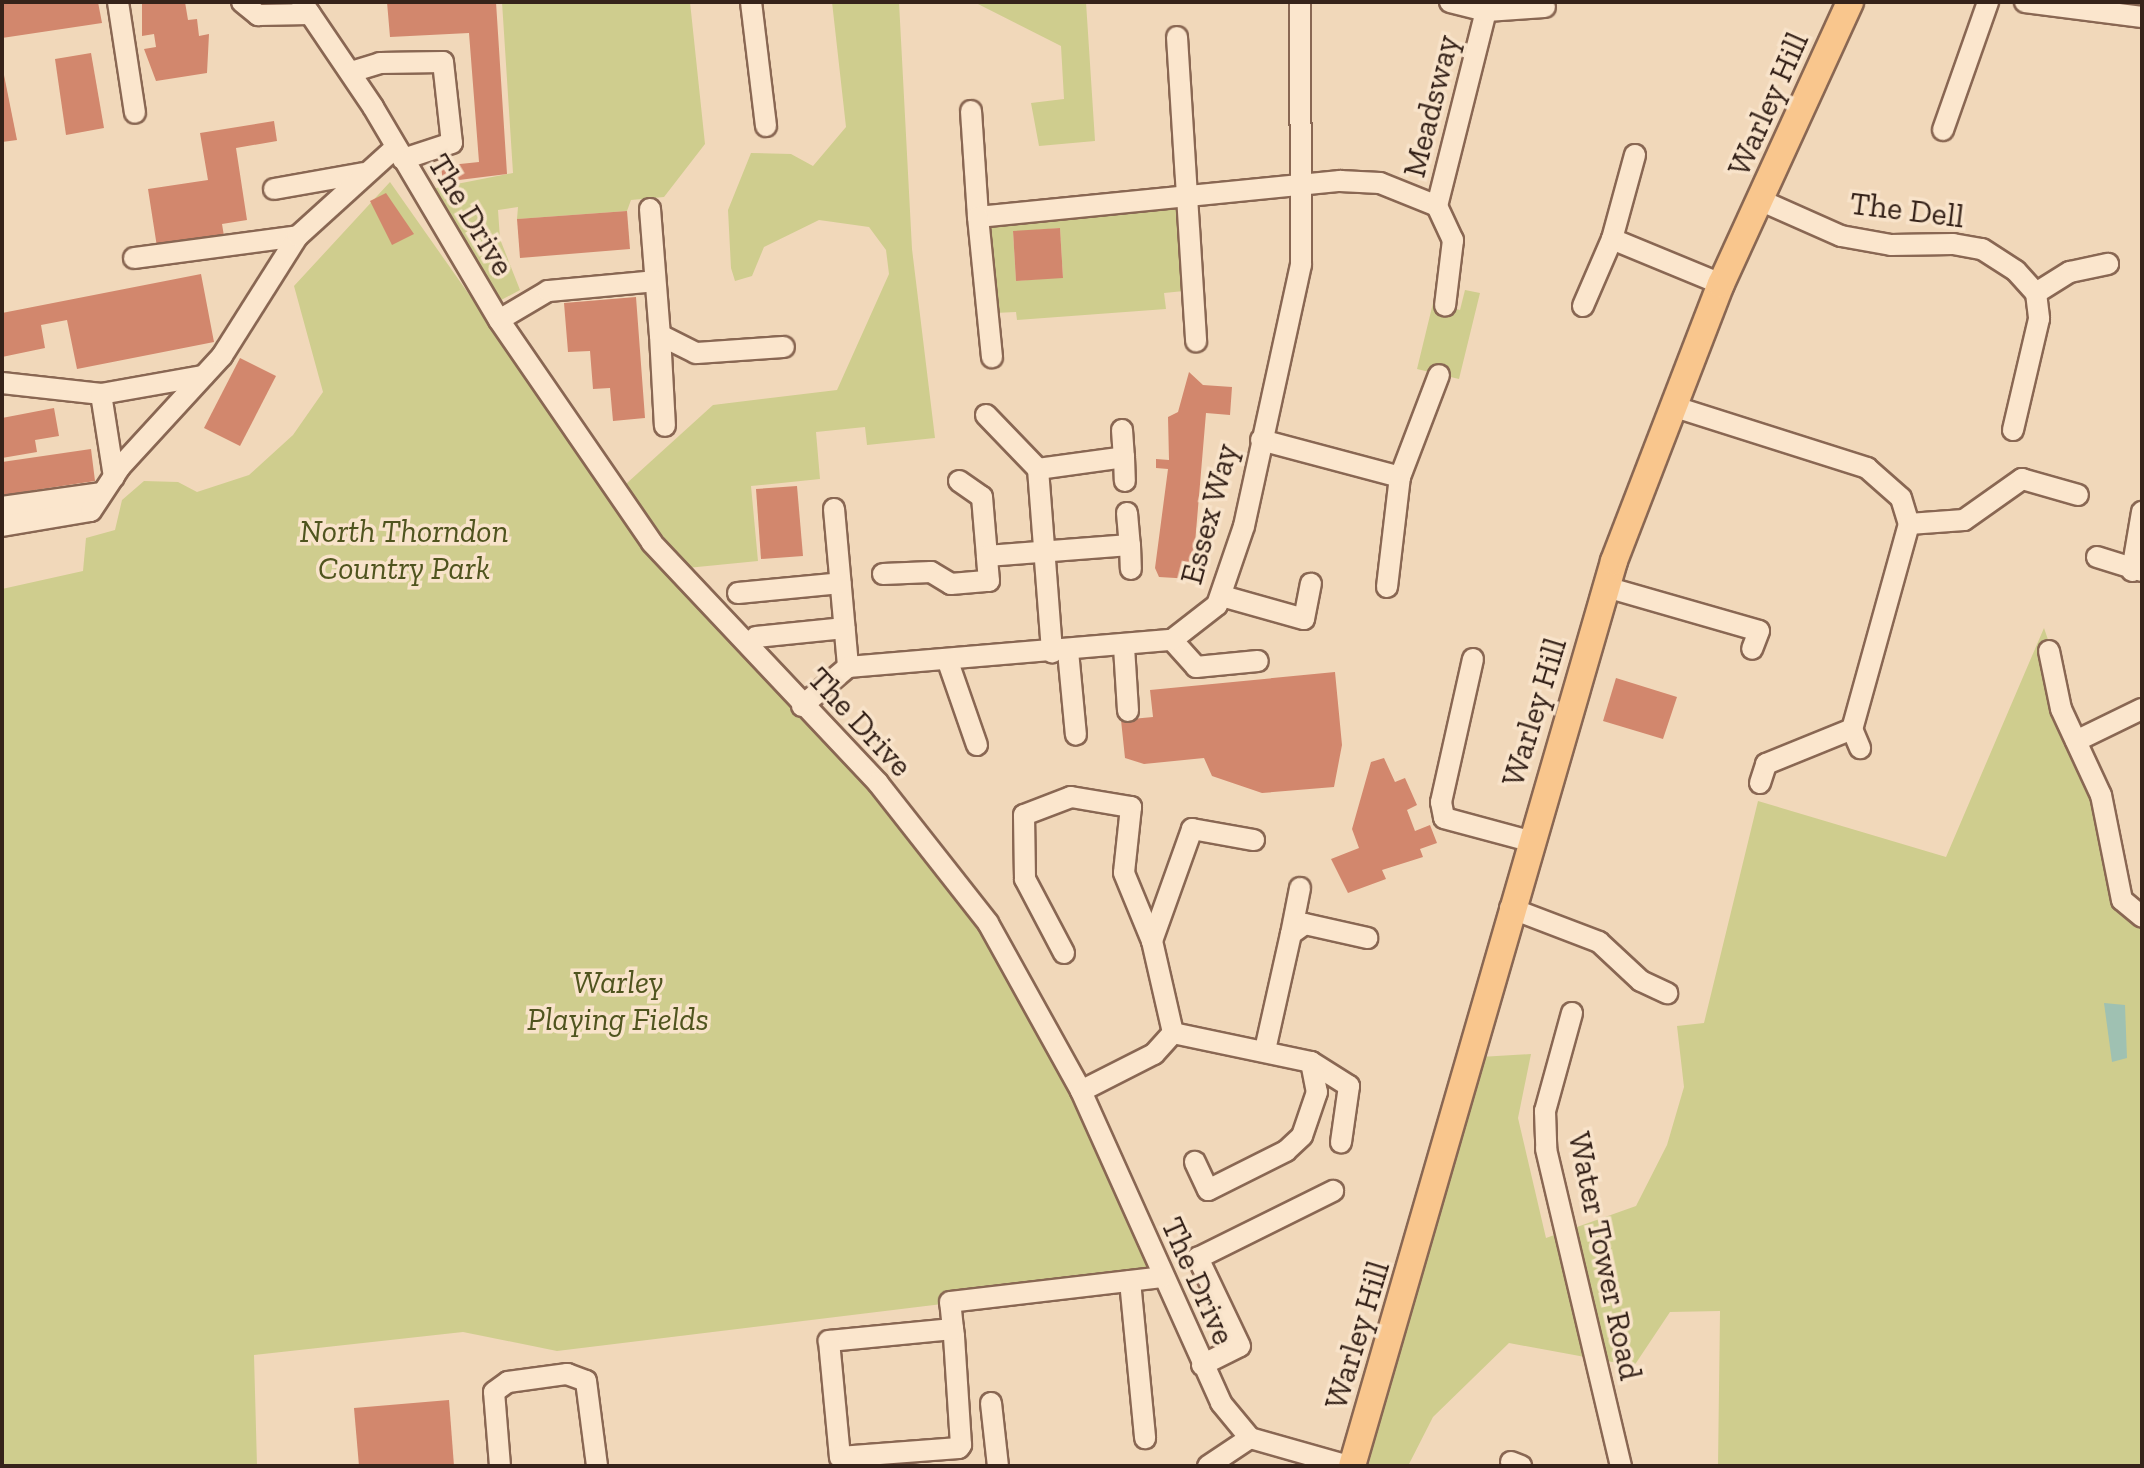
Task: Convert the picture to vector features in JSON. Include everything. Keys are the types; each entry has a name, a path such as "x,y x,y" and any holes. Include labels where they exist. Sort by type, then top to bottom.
{"main road":[{"name":"Warley Hill","path":"1351,1466 1444,1166 1510,908 1606,587 1672,406 1721,284 1762,201 1850,2"}],"street":[{"path":"118,2 135,113"},
{"path":"242,2 258,15 306,8"},
{"path":"751,2 766,126"},
{"name":"Essex Way","path":"1172,640 1222,596 1301,265 1300,2"},
{"name":"Meadsway","path":"1445,306 1453,240 1437,206 1486,11 1450,2"},
{"path":"1943,130 1988,2"},
{"path":"2025,2 2142,17"},
{"path":"1486,11 1545,7"},
{"name":"The Drive","path":"306,8 351,72 499,320 652,543 802,706 878,783 988,923 1081,1091 1202,1365 1250,1438"},
{"path":"1177,37 1196,341"},
{"path":"2,526 91,511 108,485 203,376 298,236 364,173 399,153 452,143 443,62 380,63 351,72"},
{"path":"971,111 992,357"},
{"path":"1583,306 1612,239 1635,155"},
{"path":"274,189 364,173"},
{"name":"Meadsway","path":"978,217 1185,201 1303,185 1380,183 1437,206"},
{"name":"The Dell","path":"1762,201 1863,241 1982,249 2036,293"},
{"path":"650,209 665,426"},
{"path":"134,258 298,236"},
{"path":"1612,239 1721,284"},
{"path":"2013,430 2032,374 2036,293 2070,272 2108,264"},
{"path":"499,320 548,291 655,281"},
{"path":"660,335 696,353 784,347"},
{"path":"1387,587 1400,477 1439,375"},
{"path":"2,383 101,394 203,376"},
{"path":"101,394 108,485"},
{"path":"1672,406 1867,468 1901,498 1909,524 1856,738 1766,764 1760,783"},
{"path":"986,415 1038,469 1060,652 1076,735"},
{"path":"1122,430 1125,481"},
{"path":"1261,440 1400,477"},
{"path":"1038,469 1124,457"},
{"path":"1909,524 1964,520 2022,479 2078,495"},
{"path":"883,574 931,572 951,584 989,581 982,497 959,481"},
{"path":"2,507 108,485"},
{"path":"834,509 848,667"},
{"path":"2097,557 2137,571 2142,512"},
{"path":"1127,513 1131,569"},
{"path":"987,556 1130,545"},
{"path":"738,593 841,583"},
{"path":"1222,596 1304,619 1311,584"},
{"path":"1606,587 1759,631 1752,649"},
{"path":"756,637 845,628"},
{"path":"802,706 848,667 1124,647 1172,640 1196,667 1258,661"},
{"path":"1124,647 1128,711"},
{"path":"2049,651 2076,741 2101,795 2122,900 2142,917"},
{"path":"947,659 977,745"},
{"path":"1473,659 1441,802 1444,818 1530,841"},
{"path":"2076,741 2142,709"},
{"path":"1064,953 1025,879 1024,815 1071,797 1131,807 1124,873 1152,941 1173,1033"},
{"path":"1152,941 1192,829 1254,840"},
{"path":"1265,1050 1300,888"},
{"path":"1510,908 1599,942 1641,981 1667,993"},
{"path":"1291,934 1305,924 1367,938"},
{"name":"Water Tower Road","path":"1572,1013 1545,1111 1546,1149 1621,1466"},
{"path":"1081,1091 1154,1054 1173,1033"},
{"path":"1173,1033 1311,1062 1349,1086 1341,1142"},
{"path":"1195,1162 1208,1190 1286,1151 1302,1136 1317,1092 1311,1062"},
{"path":"1202,1365 1240,1346 1198,1258 1333,1191"},
{"path":"953,1329 829,1341 840,1457 959,1448 953,1329 950,1302 1163,1277"},
{"path":"1130,1281 1145,1438"},
{"path":"500,1466 494,1392 508,1382 567,1374 586,1381 597,1466"},
{"path":"991,1403 998,1466"},
{"path":"1208,1466 1250,1438 1351,1466"}],"green space":[{"path":"502,2 690,2 705,144 664,197 631,200 627,211 517,219 518,207 498,210 500,239 520,290 490,306 421,191 513,173"},
{"name":"Warley Playing Fields","path":"832,2 899,2 912,249 935,438 867,445 865,427 816,432 820,479 751,486 758,561 677,569 988,923 1163,1277 557,1351 463,1332 254,1355 257,1466 2,1466 2,589 83,571 86,538 115,530 122,500 144,481 178,482 197,492 249,475 293,435 323,392 294,286 390,182 646,546 616,493 713,405 837,390 889,274 886,250 869,227 819,220 764,247 752,276 735,281 731,268 728,210 751,153 791,154 813,166 846,127"},
{"path":"974,2 1086,2 1095,141 1039,146 1031,103 1064,99 1061,46"},
{"path":"1178,209 1184,291 1164,293 1166,309 1017,320 1016,312 994,313 984,223","holes":["1060,228 1063,277 1016,281 1013,232"]},
{"path":"1465,290 1480,293 1459,379 1417,369 1433,303 1460,310"},
{"path":"2044,628 2101,795 2122,900 2142,917 2142,1466 1718,1466 1720,1311 1670,1312 1634,1366 1509,1343 1433,1417 1408,1466 1368,1466 1480,1057 1531,1054 1518,1118 1546,1238 1636,1206 1667,1145 1684,1087 1677,1026 1704,1023 1758,801 1946,857"}],"shaded area":[{"path":"2104,1003 2125,1005 2127,1058 2112,1062"}],"building":[{"path":"2,2 98,2 102,23 2,38"},
{"path":"142,2 185,2 188,20 197,19 199,36 209,34 207,73 156,81 144,49 156,47 154,34 142,36"},
{"path":"387,2 496,2 507,174 443,182 441,166 479,162 469,33 390,37"},
{"path":"91,53 104,128 66,135 55,59"},
{"path":"2,65 17,140 2,142"},
{"path":"274,121 277,141 236,148 247,220 222,224 224,236 157,247 148,189 208,180 200,133"},
{"path":"386,193 414,234 392,245 370,201"},
{"path":"627,211 630,249 520,258 517,219"},
{"path":"1060,228 1063,278 1016,281 1013,231"},
{"path":"201,274 214,342 77,369 67,320 41,325 45,348 2,357 2,313"},
{"path":"636,297 645,418 613,421 610,388 593,389 590,351 568,352 564,303"},
{"path":"240,358 276,376 240,446 204,428"},
{"path":"1189,372 1203,385 1232,387 1230,415 1206,413 1192,579 1159,577 1155,568 1168,469 1156,468 1156,459 1169,460 1168,417 1178,412"},
{"path":"54,408 59,436 35,440 37,452 2,458 2,418"},
{"path":"91,449 95,481 2,495 2,462"},
{"path":"797,486 803,556 761,559 756,489"},
{"path":"1335,672 1342,745 1334,787 1262,793 1212,776 1204,758 1144,764 1125,758 1121,720 1153,717 1150,690"},
{"path":"1616,678 1677,697 1663,739 1603,721"},
{"path":"1384,758 1395,782 1405,778 1417,805 1407,810 1415,831 1430,825 1437,843 1420,849 1423,857 1382,870 1386,879 1348,893 1331,859 1359,848 1352,829 1371,762"},
{"path":"449,1400 454,1466 359,1466 354,1408"}],"park label":[{"name":"North Thorndon Country Park","path":"404,550"}]}
